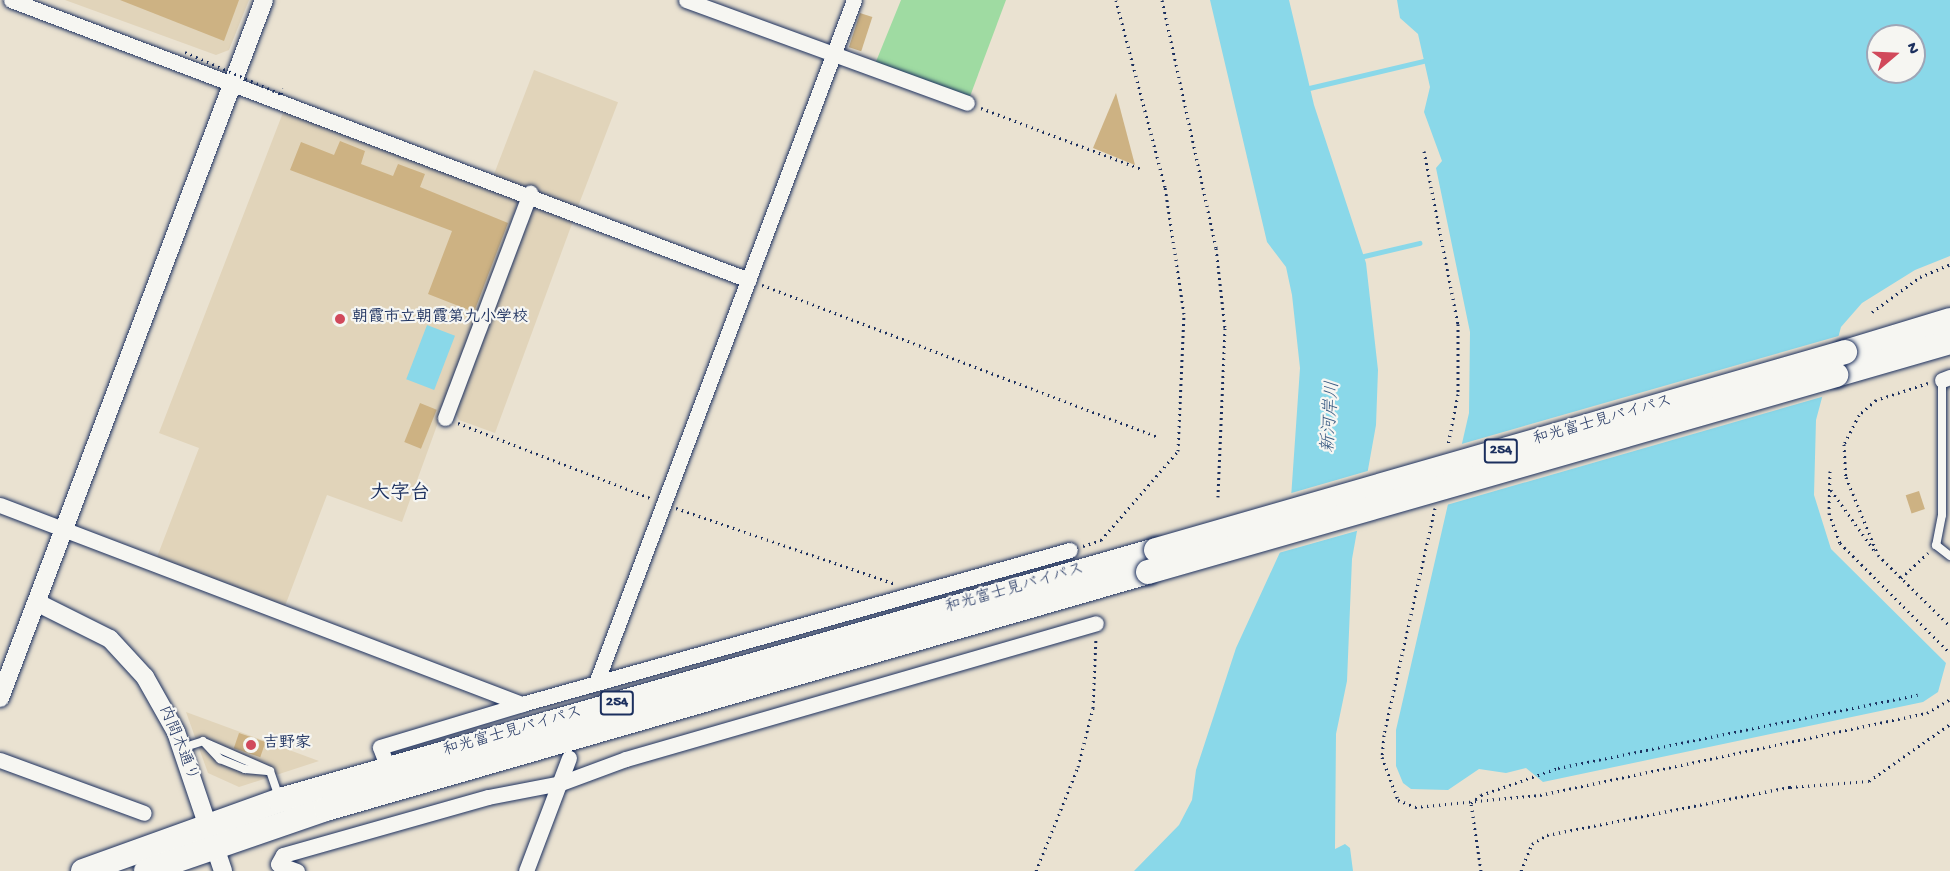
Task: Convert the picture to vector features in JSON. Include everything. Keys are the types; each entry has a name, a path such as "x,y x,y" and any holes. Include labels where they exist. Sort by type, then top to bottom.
{"highway":[{"name":"和光富士見バイパス","path":"83,871 211,835 326,809 1950,320"},
{"name":"和光富士見バイパス","path":"146,871 280,800 388,768 1836,375 1950,342"}],"street":[{"path":"11,0 530,194 749,280"},
{"path":"0,698 38,603 264,0"},
{"path":"686,0 967,103"},
{"path":"596,684 854,0"},
{"path":"445,418 530,194"},
{"path":"0,506 522,704"},
{"path":"388,768 380,747 522,704 1070,550"},
{"name":"内間木通り","path":"38,603 94,629 134,663 155,692 181,748 223,871"},
{"path":"297,871 278,864 283,855 488,797 561,783 626,759 1096,623"},
{"path":"526,871 569,759"},
{"path":"0,760 144,813"}],"lane":[{"path":"1946,379 1942,515 1936,545 1950,556"},
{"path":"181,748 203,741 220,759 270,771 280,800"}],"path":[{"path":"1070,550 1101,540 1178,451 1184,314 1165,187 1116,0"},
{"path":"1162,0 1216,248 1225,328 1218,497"},
{"path":"185,52 281,94 283,88"},
{"path":"967,103 1142,169"},
{"path":"1424,152 1458,324 1458,394 1447,450"},
{"path":"1872,312 1920,277 1950,264"},
{"path":"749,280 1158,437"},
{"path":"1878,555 1846,477 1846,436 1876,400 1946,379"},
{"path":"1830,471 1829,513 1840,543 1950,653"},
{"path":"1830,489 1878,555 1950,626"},
{"path":"1438,495 1382,757 1398,800 1415,807 1540,795 1927,713 1950,699"},
{"path":"1901,578 1936,545"},
{"path":"1036,871 1078,766 1093,708 1096,623"},
{"path":"1472,803 1558,768 1918,695"},
{"path":"1521,871 1532,844 1547,835 1790,787 1869,781 1950,724"},
{"path":"1472,803 1481,871"}],"shaded area":[{"path":"65,0 249,0 229,50 216,55"},
{"path":"534,70 618,102 578,208 494,175"},
{"name":"朝霞市立朝霞第九小学校","path":"284,110 519,199 402,522 327,495 285,606 157,557 199,448 159,433"},
{"path":"529,206 573,221 495,433 459,420 455,412"},
{"path":"186,712 319,761 239,787 208,773"}],"green space":[{"path":"901,0 1006,0 969,99 875,64"}],"water":[{"name":"新河岸川","path":"1210,0 1289,0 1314,105 1366,263 1378,370 1376,425 1352,559 1347,681 1336,734 1335,849 1345,844 1350,848 1353,871 1134,871 1179,825 1192,800 1196,770 1236,648 1281,550 1291,498 1300,368 1292,295 1286,267 1267,242"},
{"path":"1397,0 1950,0 1950,256 1915,270 1862,303 1841,327 1816,420 1814,495 1831,549 1946,663 1938,692 1923,702 1543,782 1526,768 1506,773 1479,769 1448,790 1411,789 1403,783 1396,766 1396,730 1469,413 1470,332 1436,168 1442,161 1424,112 1430,87 1418,34 1400,18"},
{"path":"427,325 455,336 434,390 406,379"}],"pier":[{"path":"1842,335 1825,396 1443,506 1458,445"},
{"path":"1371,470 1360,530 1275,554 1288,494"}],"building":[{"path":"120,0 239,0 224,41"},
{"path":"860,13 872,17 861,51 849,47"},
{"path":"1116,93 1135,165 1093,148"},
{"path":"340,141 365,151 361,164 393,176 398,164 425,174 420,187 508,223 474,312 428,294 452,231 290,170 301,142 334,155"},
{"path":"420,403 437,410 421,449 404,442"},
{"path":"1919,491 1925,509 1912,513 1906,495"},
{"path":"239,733 265,742 260,757 234,748"}],"waterway":[{"path":"1305,89 1428,60"},
{"path":"1360,257 1419,243"}],"tunnel":[{"path":"584,717 596,683"}],"place":[{"name":"朝霞市立朝霞第九小学校","path":"340,319"},
{"name":"吉野家","path":"251,745"}],"district":[{"name":"大字台","path":"400,494"}]}
